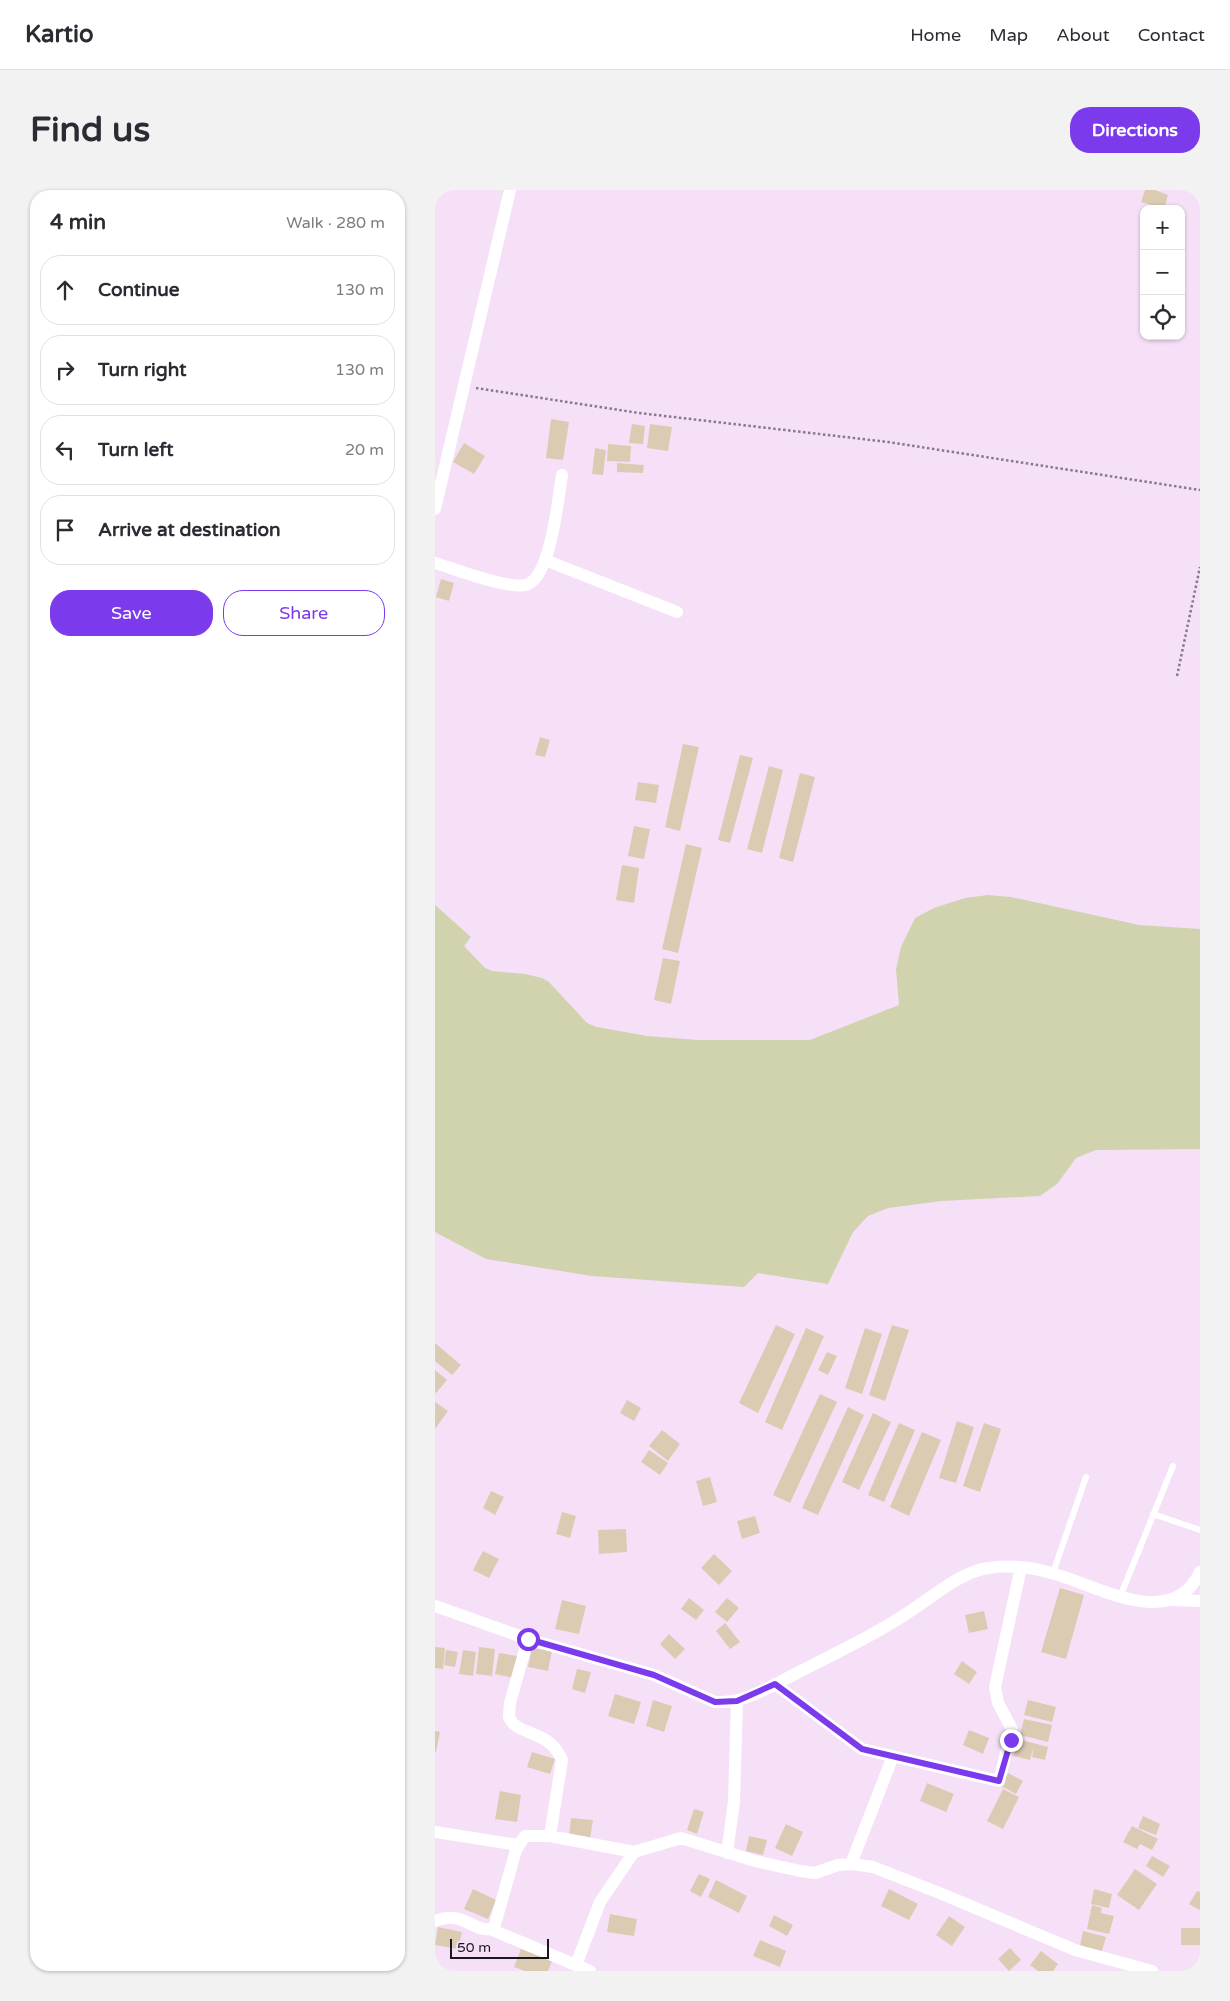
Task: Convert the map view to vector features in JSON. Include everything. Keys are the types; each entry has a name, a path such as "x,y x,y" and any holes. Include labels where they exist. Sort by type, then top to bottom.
{"street":[{"path":"435,509 511,190"},
{"path":"435,563 505,583 524,585 537,578 545,560 563,475"},
{"path":"545,560 677,612"},
{"path":"775,1684 862,1749 999,1781 1012,1729 998,1703 995,1687 1021,1567"},
{"path":"435,1606 528,1639 654,1675 715,1702 737,1701 775,1684 877,1632 957,1581 985,1569 1021,1567 1053,1573 1119,1598 1146,1602 1169,1599 1200,1601"},
{"path":"1169,1599 1189,1590 1200,1572"},
{"path":"528,1639 510,1703 509,1717 518,1728 547,1740 559,1753 562,1760 550,1836"},
{"path":"727,1853 734,1802 737,1701"},
{"path":"851,1864 893,1756"},
{"path":"435,1832 518,1845"},
{"path":"490,1929 494,1928 497,1922 518,1845 523,1838 529,1835 550,1836 634,1852 681,1838 777,1867 815,1873 838,1865 851,1864 886,1872 1113,1966 1151,1971"},
{"path":"575,1965 600,1902 634,1852"},
{"path":"435,1921 457,1917 590,1971"}],"lane":[{"path":"1119,1598 1173,1466"},
{"path":"1053,1573 1086,1478"},
{"path":"1153,1514 1200,1530"}],"path":[{"path":"464,386 639,413 888,442 1200,490"},
{"path":"1177,676 1200,568"},
{"path":"1195,590 1200,590"}],"green space":[{"path":"988,895 1011,897 1139,925 1200,929 1200,1149 1096,1150 1076,1158 1057,1184 1040,1196 942,1201 888,1208 868,1216 853,1232 828,1284 758,1273 744,1287 592,1276 486,1259 435,1232 435,905 471,937 464,946 485,968 492,971 525,974 542,978 549,982 587,1023 597,1027 647,1036 698,1040 810,1040 899,1005 896,969 901,947 915,918 934,908 965,898"}],"building":[{"path":"1145,190 1155,190 1168,195 1165,205 1151,205 1141,202"},
{"path":"551,419 569,422 563,460 546,458"},
{"path":"632,424 645,426 643,444 629,443"},
{"path":"650,424 672,427 668,451 647,448"},
{"path":"464,443 485,456 474,474 453,462"},
{"path":"608,444 631,446 630,462 607,461"},
{"path":"595,448 606,450 603,475 592,474"},
{"path":"617,463 644,465 643,473 617,472"},
{"path":"441,579 454,583 449,601 436,597"},
{"path":"540,737 550,740 545,757 535,755"},
{"path":"683,744 699,747 680,831 665,827"},
{"path":"740,755 753,758 730,843 718,840"},
{"path":"769,766 783,770 762,853 747,849"},
{"path":"800,773 815,777 793,862 779,858"},
{"path":"638,782 659,785 656,803 635,800"},
{"path":"634,826 650,829 644,859 628,856"},
{"path":"686,844 702,848 678,953 662,949"},
{"path":"622,865 639,868 634,903 616,900"},
{"path":"663,958 680,961 671,1004 654,1000"},
{"path":"776,1325 795,1334 758,1413 739,1403"},
{"path":"892,1325 909,1330 885,1401 869,1395"},
{"path":"806,1328 824,1336 782,1430 765,1422"},
{"path":"865,1328 882,1334 862,1394 845,1388"},
{"path":"435,1343 461,1365 452,1375 435,1361"},
{"path":"827,1352 837,1356 828,1375 818,1370"},
{"path":"435,1370 447,1380 436,1393 435,1392"},
{"path":"820,1394 837,1402 790,1503 773,1495"},
{"path":"627,1400 641,1408 634,1421 620,1413"},
{"path":"435,1402 448,1411 435,1429"},
{"path":"848,1407 864,1415 818,1515 802,1508"},
{"path":"873,1413 891,1422 859,1490 842,1482"},
{"path":"957,1421 974,1427 956,1483 939,1478"},
{"path":"899,1423 915,1430 884,1502 868,1495"},
{"path":"984,1423 1001,1429 980,1492 963,1486"},
{"path":"662,1430 680,1444 668,1461 649,1446"},
{"path":"922,1432 941,1440 909,1516 890,1507"},
{"path":"649,1450 668,1463 660,1475 641,1462"},
{"path":"710,1477 717,1502 703,1506 696,1481"},
{"path":"491,1491 504,1497 495,1515 483,1508"},
{"path":"562,1512 576,1516 570,1538 556,1534"},
{"path":"755,1516 760,1533 742,1539 737,1521"},
{"path":"626,1529 627,1552 599,1554 598,1530"},
{"path":"483,1551 499,1559 489,1578 473,1570"},
{"path":"714,1554 732,1571 719,1585 701,1568"},
{"path":"1060,1588 1084,1595 1066,1659 1041,1652"},
{"path":"689,1598 704,1610 696,1620 681,1609"},
{"path":"727,1598 739,1608 727,1622 715,1612"},
{"path":"562,1600 586,1606 579,1634 555,1629"},
{"path":"984,1611 988,1629 969,1633 965,1615"},
{"path":"725,1623 740,1642 730,1649 716,1631"},
{"path":"669,1634 685,1649 675,1659 660,1644"},
{"path":"435,1647 445,1648 443,1669 435,1668"},
{"path":"479,1647 495,1649 492,1676 476,1674"},
{"path":"532,1648 552,1651 548,1671 528,1667"},
{"path":"446,1650 458,1652 455,1667 444,1665"},
{"path":"463,1650 476,1652 473,1676 459,1674"},
{"path":"499,1653 517,1656 514,1678 495,1674"},
{"path":"962,1661 977,1672 969,1684 954,1674"},
{"path":"577,1669 591,1672 585,1693 572,1689"},
{"path":"615,1694 641,1702 634,1724 608,1716"},
{"path":"653,1700 672,1706 664,1732 646,1726"},
{"path":"1028,1700 1056,1707 1052,1722 1024,1715"},
{"path":"1024,1719 1052,1725 1048,1742 1020,1735"},
{"path":"969,1730 989,1738 983,1754 963,1745"},
{"path":"435,1731 440,1732 436,1752 435,1752"},
{"path":"1018,1739 1048,1747 1045,1760 1032,1757 1034,1746 1030,1760 1014,1756"},
{"path":"532,1752 555,1759 550,1774 527,1767"},
{"path":"1008,1773 1023,1781 1016,1794 1001,1786"},
{"path":"927,1783 954,1794 946,1812 920,1801"},
{"path":"1003,1789 1019,1797 1003,1829 987,1821"},
{"path":"500,1791 521,1795 517,1822 495,1819"},
{"path":"694,1809 704,1812 697,1834 687,1830"},
{"path":"1143,1816 1160,1824 1156,1835 1138,1828"},
{"path":"571,1818 593,1820 590,1839 569,1836"},
{"path":"786,1824 803,1832 792,1856 775,1848"},
{"path":"1132,1826 1158,1839 1152,1850 1140,1844 1137,1849 1123,1842"},
{"path":"749,1836 767,1840 763,1855 746,1851"},
{"path":"1152,1856 1170,1866 1163,1877 1146,1866"},
{"path":"1135,1869 1157,1884 1139,1910 1117,1895"},
{"path":"699,1874 710,1879 701,1897 690,1891"},
{"path":"716,1880 747,1896 739,1913 708,1897"},
{"path":"473,1889 496,1900 488,1919 464,1909"},
{"path":"889,1889 918,1904 909,1920 881,1906"},
{"path":"1094,1889 1112,1894 1109,1908 1091,1904"},
{"path":"1197,1891 1200,1892 1200,1910 1189,1904"},
{"path":"1092,1905 1102,1908 1101,1913 1114,1916 1109,1934 1087,1929"},
{"path":"610,1914 637,1919 634,1936 607,1932"},
{"path":"774,1915 793,1925 787,1936 769,1926"},
{"path":"949,1916 965,1927 952,1946 936,1935"},
{"path":"438,1927 462,1932 458,1949 435,1945"},
{"path":"1181,1928 1200,1928 1200,1945 1181,1945"},
{"path":"1083,1931 1106,1937 1102,1951 1080,1946"},
{"path":"760,1940 786,1951 780,1967 753,1956"},
{"path":"1010,1948 1021,1960 1009,1971 998,1959"},
{"path":"521,1949 552,1961 548,1971 525,1971 514,1967"},
{"path":"1041,1951 1058,1964 1053,1971 1038,1971 1030,1965"}],"route":[{"path":"528,1639 654,1675 715,1702 737,1701 775,1684 862,1749 999,1781 1011,1740"}]}
